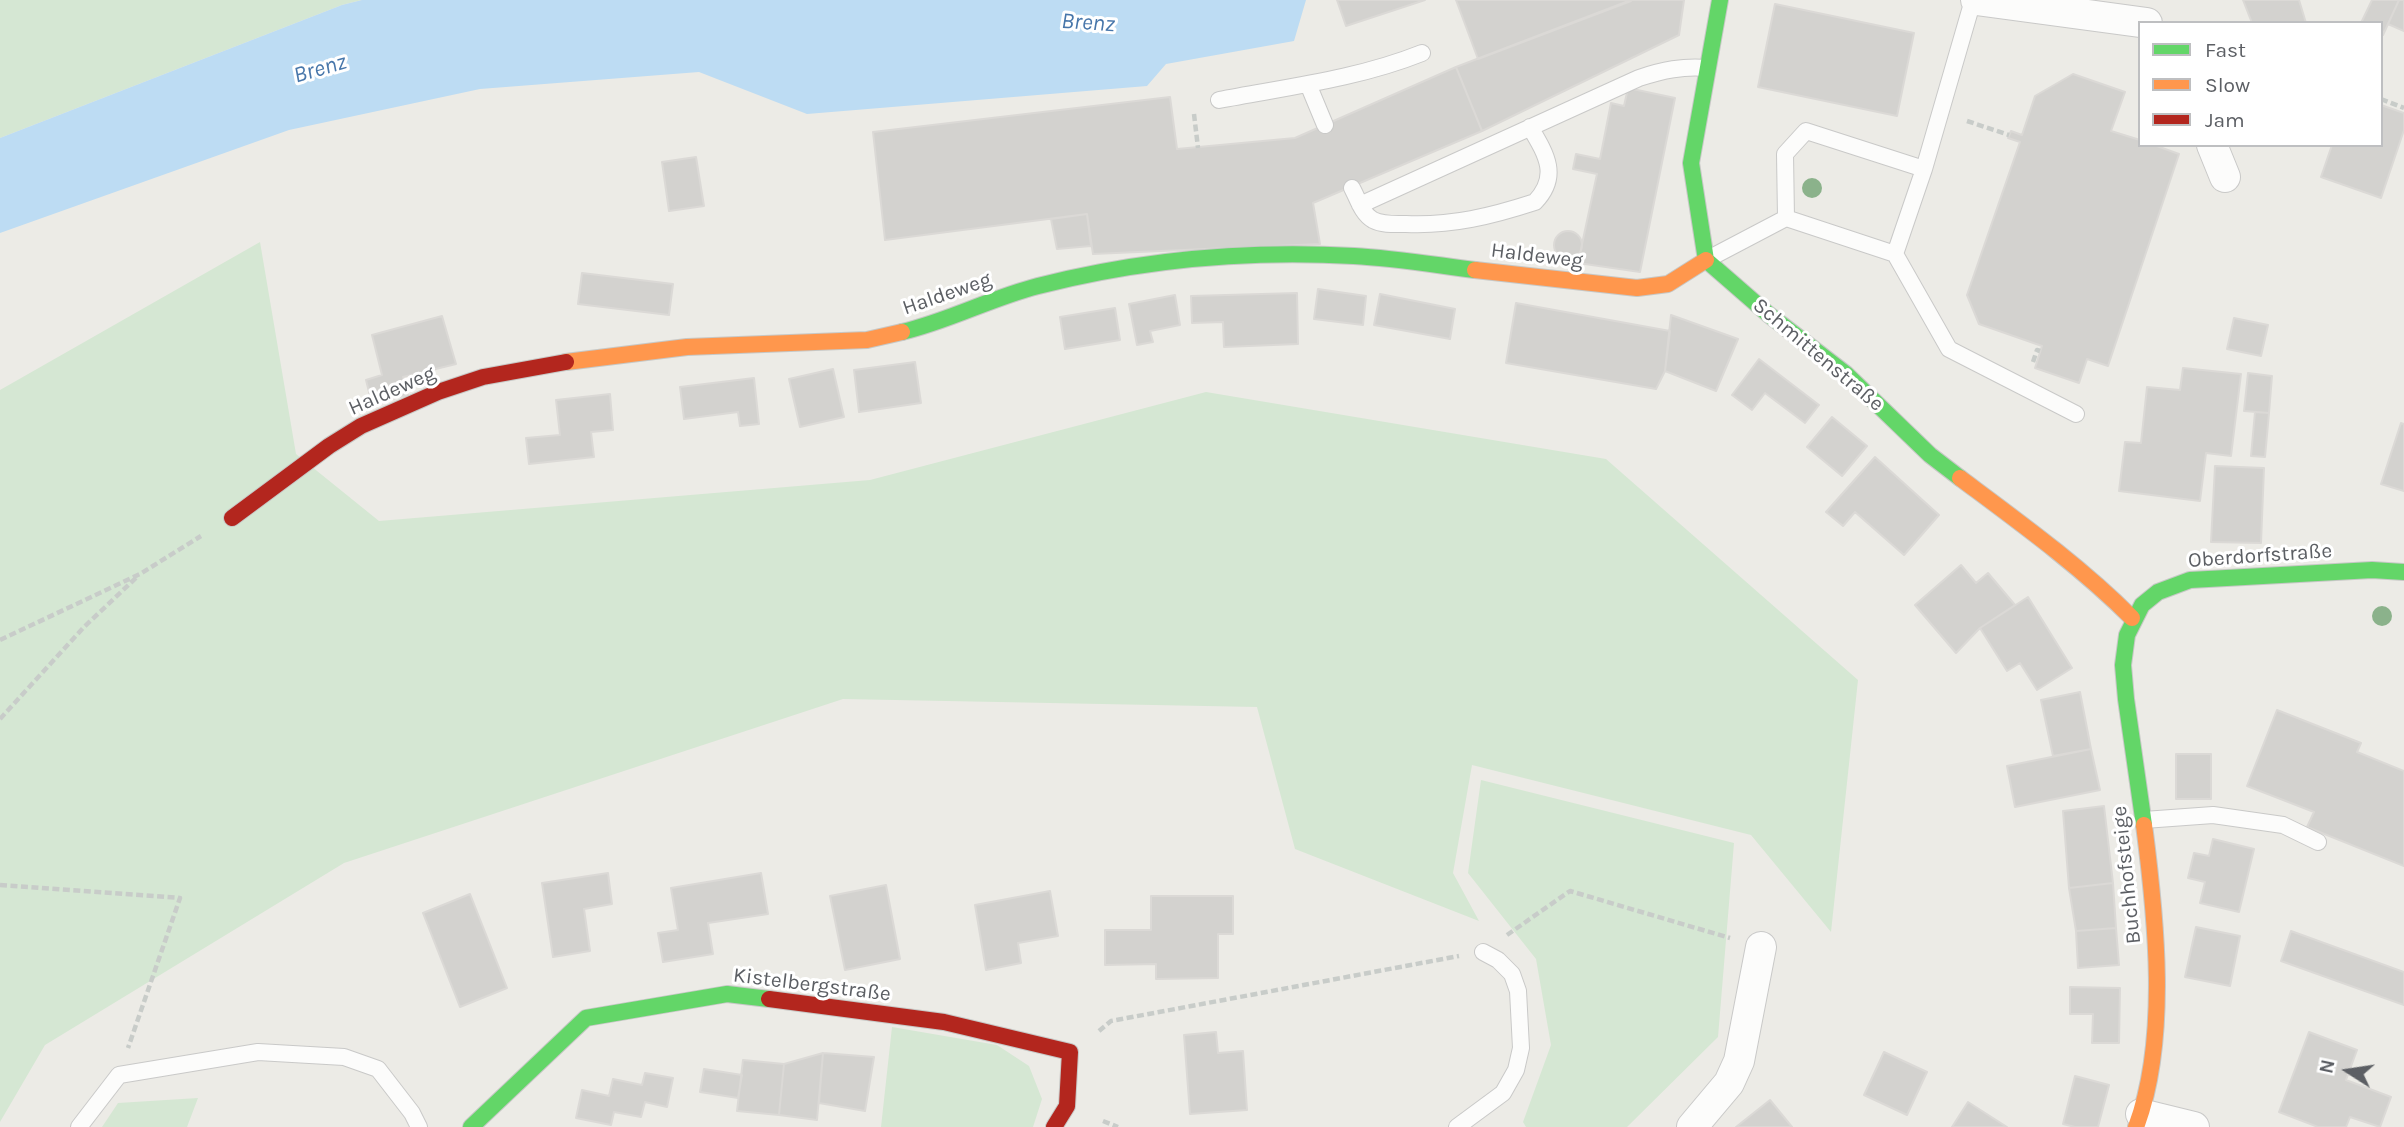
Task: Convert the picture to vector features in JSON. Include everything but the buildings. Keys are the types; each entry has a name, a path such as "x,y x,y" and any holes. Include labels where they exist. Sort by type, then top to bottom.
{"street":[{"path":"1706,260 1691,163 1720,0"},
{"path":"1974,0 2138,22"},
{"path":"2213,147 2225,177"},
{"name":"Haldeweg","path":"232,518 329,446 361,426 438,391 524,368 687,347 867,340 926,326 998,298 1039,286 1143,265 1199,259 1319,254 1385,258 1637,288 1668,284 1706,260"},
{"name":"Schmittenstraße","path":"1706,260 1768,314 1846,374 1930,455 2054,549 2133,618"},
{"name":"Oberdorfstraße","path":"2133,618 2140,605 2153,593 2171,584 2190,580 2372,570 2404,572"},
{"name":"Buchhofsteige","path":"2133,618 2126,638 2125,680 2144,820 2153,905 2157,982 2152,1055 2138,1121"},
{"path":"1692,1127 1729,1083 1739,1060 1761,947"},
{"name":"Kistelbergstraße","path":"471,1127 586,1018 727,994 944,1022 1070,1052"},
{"path":"1054,1127 1067,1106 1070,1052"},
{"path":"2138,1121 2194,1127"}],"lane":[{"path":"1895,254 1924,169 1974,0"},
{"path":"1219,100 1377,69 1422,53"},
{"path":"1360,205 1639,78 1666,69 1688,66 1707,68"},
{"path":"1308,84 1325,125"},
{"path":"1352,188 1365,214 1373,220 1385,223 1433,226 1489,216 1535,202 1544,193 1549,168 1546,153 1530,127"},
{"path":"1786,218 1785,154 1806,131 1924,169"},
{"path":"1706,260 1786,218 1895,254 1949,349 2076,414"},
{"path":"2144,820 2213,815 2283,825 2318,842"},
{"path":"1457,1127 1503,1093 1516,1070 1521,1048 1518,991 1512,974 1499,960 1483,952"},
{"path":"79,1127 118,1075 258,1052 344,1057 378,1069 412,1113 419,1127"}],"path":[{"path":"2383,100 2404,108"},
{"path":"1992,129 2009,135"},
{"path":"0,640 140,574 232,518"},
{"path":"0,719 84,627 140,574"},
{"path":"0,885 180,898 118,1075"},
{"path":"1070,1052 1111,1021 1483,952 1570,891 1761,947"}],"green space":[{"path":"0,0 362,0 342,5 0,138"},
{"path":"260,242 296,454 379,521 870,480 1206,392 1606,459 1858,680 1831,932 1751,835 1472,765 1453,873 1479,921 1295,849 1257,707 843,699 344,863 45,1045 0,1122 0,390"},
{"path":"1481,780 1734,843 1718,1037 1627,1127 1526,1127 1523,1122 1551,1045 1536,959 1468,873"},
{"path":"892,1027 997,1045 1029,1066 1042,1099 1033,1127 881,1127"},
{"path":"198,1098 187,1127 102,1127 118,1103"}],"water":[{"name":"Brenz","path":"362,0 1306,0 1294,41 1166,64 1147,86 807,114 699,72 480,89 289,130 0,233 0,138 342,5"}],"traffic: fast":[{"path":"1720,0 1691,163 1706,260 1768,314 1846,374 1930,455 1960,478"},
{"path":"902,332 1038,286 1115,270 1194,259 1274,255 1354,256 1475,270"},
{"path":"2144,825 2123,665 2127,635 2142,605 2158,592 2190,580 2372,570 2404,572"},
{"path":"471,1127 586,1018 727,994 769,999"}],"traffic: slow":[{"path":"1475,270 1637,288 1668,284 1706,260"},
{"path":"566,362 687,347 867,340 902,332"},
{"path":"1960,478 2070,562 2132,618"},
{"path":"2136,1127 2153,1056 2156,1017 2155,938 2144,825"}],"traffic: jam":[{"path":"232,518 329,446 361,426 438,392 483,377 566,362"},
{"path":"769,999 944,1022 1070,1052 1067,1106 1054,1127"}]}
